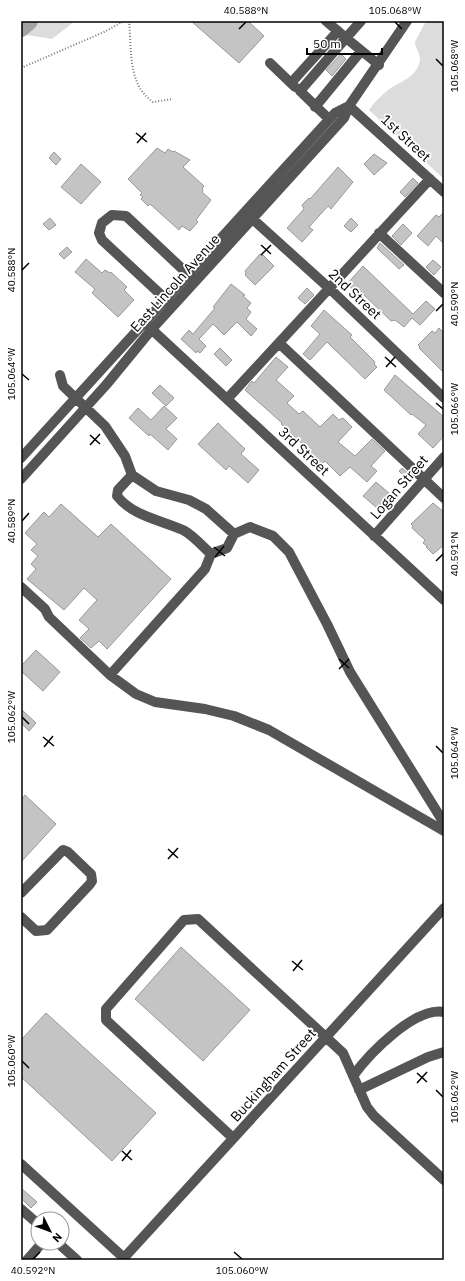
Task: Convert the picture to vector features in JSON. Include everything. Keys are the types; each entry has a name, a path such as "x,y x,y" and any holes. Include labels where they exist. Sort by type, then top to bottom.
{"street":[{"path":"326,21 379,65"},
{"path":"300,91 361,21"},
{"name":"East Lincoln Avenue","path":"248,215 344,118 349,106 379,65 405,22"},
{"path":"291,83 338,31"},
{"path":"315,107 361,51"},
{"path":"270,63 329,119"},
{"name":"East Lincoln Avenue","path":"21,458 76,398 170,303 248,215 329,119 335,113 349,106"},
{"name":"1st Street","path":"349,106 444,192"},
{"path":"228,398 430,179"},
{"path":"170,303 102,240 99,233 102,223 112,215 126,216 192,278"},
{"name":"2nd Street","path":"248,215 329,288 444,398"},
{"path":"379,233 444,292"},
{"name":"East Lincoln Avenue","path":"21,479 86,407 148,326"},
{"name":"3rd Street","path":"148,326 228,398 444,600"},
{"path":"279,343 444,498"},
{"path":"60,375 63,386 106,426 125,456 132,475 156,491 189,500 206,509 234,534"},
{"name":"Logan Street","path":"374,536 444,457"},
{"path":"132,475 118,490 117,496 121,501 136,512 185,531 212,554"},
{"path":"110,675 205,569 212,554 227,548 234,534 250,527 273,536 289,552 327,624 350,672 444,823"},
{"path":"21,587 45,609 49,618 110,675 136,694 155,702 205,709 234,716 269,730 444,831"},
{"path":"21,917 36,931 47,930 90,884 92,881 91,874 68,852 63,850 22,891"},
{"name":"Buckingham Street","path":"123,1259 444,908"},
{"path":"233,1138 106,1020 106,1009 184,920 198,918 325,1038 343,1053 367,1107 374,1116 444,1180"},
{"path":"353,1076 375,1049 396,1031 424,1015 444,1012"},
{"path":"359,1090 428,1057 444,1052"},
{"path":"21,1164 123,1259"},
{"path":"21,1209 30,1217"},
{"path":"27,1260 35,1251"},
{"path":"67,1251 77,1260"}],"path":[{"path":"21,68 104,32 124,21"},
{"path":"128,21 132,63 136,81 144,96 153,102 173,99"}],"shaded area":[{"path":"21,21 75,21 52,39 21,34"},
{"path":"426,21 444,21 444,179 369,110 388,90 408,78 416,71 420,59 415,42"}],"building":[{"path":"191,21 248,21 264,36 239,63"},
{"path":"341,54 346,59 332,76 326,70"},
{"path":"157,148 165,153 168,149 173,152 174,151 190,160 183,167 204,186 202,192 211,200 196,220 198,222 190,231 182,226 179,230 150,204 148,206 141,199 143,197 140,195 142,193 128,179"},
{"path":"54,152 61,159 56,165 49,158"},
{"path":"374,154 387,163 374,175 364,164"},
{"path":"81,164 101,182 81,204 61,187"},
{"path":"338,167 353,182 331,209 328,206 309,227 313,230 302,242 287,228 304,209 302,205 309,198 310,199"},
{"path":"413,178 418,183 405,197 400,192"},
{"path":"444,212 444,244 436,236 428,246 417,236 436,215 439,217"},
{"path":"50,218 56,225 49,230 43,224"},
{"path":"351,218 358,225 351,232 344,226"},
{"path":"403,224 412,233 401,245 392,236"},
{"path":"380,243 404,265 399,269 377,248"},
{"path":"67,247 72,252 64,259 59,254"},
{"path":"260,254 274,266 255,285 245,275 245,271"},
{"path":"86,259 102,273 105,270 110,273 111,272 127,287 124,290 134,300 118,317 92,293 95,289 75,272"},
{"path":"433,260 441,267 434,275 426,267"},
{"path":"363,266 413,314 426,301 435,309 420,325 412,318 404,327 395,320 391,321 359,290 356,292 347,284"},
{"path":"231,284 245,295 243,296 251,303 247,308 251,312 246,319 257,329 251,336 237,322 224,335 213,324 199,339 206,346 200,353 197,351 196,353 181,339 189,330 193,334 215,308 213,307"},
{"path":"307,288 314,295 305,304 298,298"},
{"path":"324,310 352,335 350,337 375,362 374,364 377,367 365,379 327,342 310,360 303,354 320,334 311,326"},
{"path":"439,328 444,333 444,373 419,348 420,347 418,345 432,331 435,333"},
{"path":"220,348 232,360 226,366 214,354"},
{"path":"276,357 288,367 276,380 294,396 287,403 299,414 303,411 320,427 333,414 339,420 343,418 352,427 338,442 355,456 372,439 385,451 371,466 377,471 367,482 350,467 340,476 325,461 321,465 313,457 314,455 281,424 282,423 245,390 252,381 254,383"},
{"path":"395,375 444,417 444,436 433,448 418,434 426,425 412,414 411,415 384,390"},
{"path":"160,385 174,398 166,406 152,393"},
{"path":"164,406 177,418 166,429 177,439 168,450 150,434 149,436 129,418 138,408 151,420"},
{"path":"218,423 245,449 241,454 259,470 248,483 229,466 226,470 198,444"},
{"path":"402,468 411,476 407,479 399,471"},
{"path":"376,482 390,494 377,508 363,496"},
{"path":"433,503 444,512 444,545 433,554 423,543 425,540 412,528 413,526 411,524"},
{"path":"61,504 98,537 111,524 171,579 107,649 99,641 91,648 80,638 89,629 79,620 97,600 84,588 64,610 27,579 36,569 31,564 38,556 31,550 37,544 25,533 44,512 49,517"},
{"path":"36,650 60,672 43,691 21,671 21,666"},
{"path":"21,709 36,723 29,731 21,723"},
{"path":"25,795 56,824 21,862 21,800"},
{"path":"181,947 250,1010 203,1061 135,999"},
{"path":"46,1013 156,1113 112,1161 21,1077 21,1040"},
{"path":"21,1188 37,1202 31,1208 21,1198"}],"waterway":[{"path":"21,28 29,21"}]}
